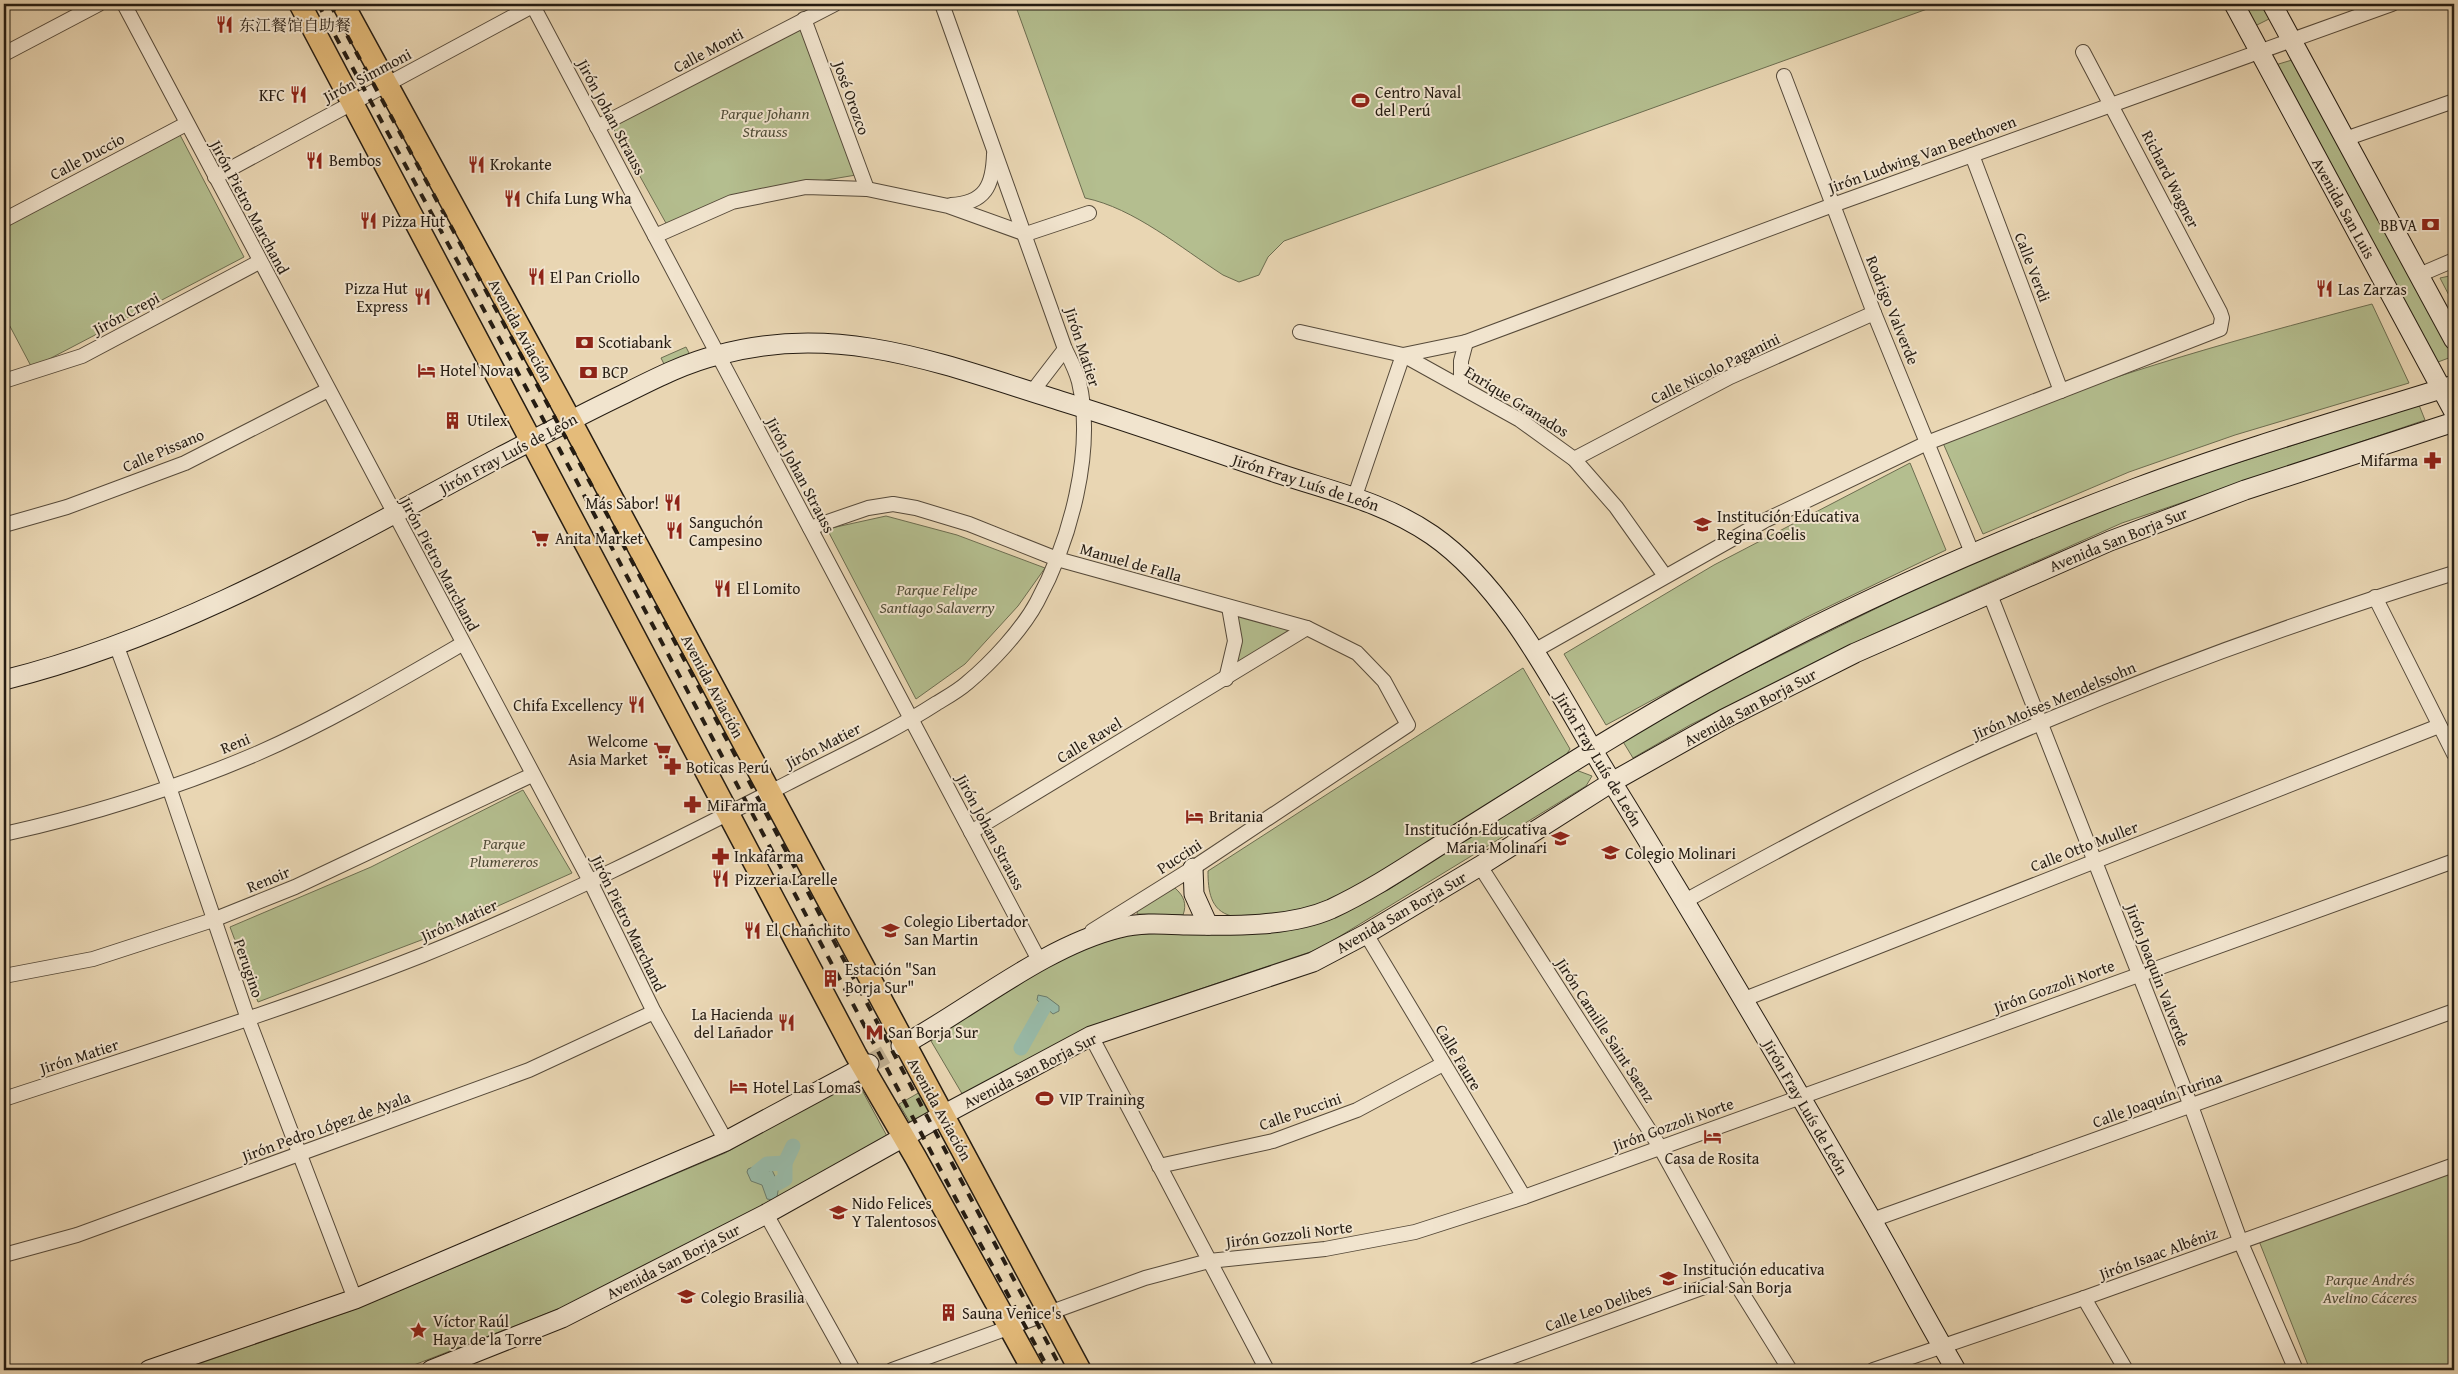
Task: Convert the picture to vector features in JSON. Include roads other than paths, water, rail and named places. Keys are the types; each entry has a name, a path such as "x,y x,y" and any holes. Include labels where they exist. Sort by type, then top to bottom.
{"main road":[{"path":"300,4 351,104 532,441 727,814 903,1137 1033,1370"},
{"name":"Avenida Aviación","path":"343,4 570,420 903,1045 943,1115 1080,1370"},
{"name":"Avenida San Luis","path":"2234,4 2448,387 2454,412"},
{"name":"Avenida San Luis","path":"2272,4 2454,340"},
{"name":"Jirón Fray Luís de León","path":"4,680 117,647 278,575 570,420 668,372 718,354 789,341 850,344 912,355 1083,408 1304,482 1355,496 1396,511 1437,538 1466,562 1498,599 1534,652 1685,901 1872,1220 1956,1370"},
{"path":"903,1045 1067,947 1116,928 1138,924 1208,925 1296,920 1325,912 1379,883 1592,750 1706,683 1768,651 1973,555 2134,489 2199,466 2448,387"},
{"name":"Avenida San Borja Sur","path":"431,1370 562,1318 766,1214 943,1115 1091,1036 1313,962 1366,934 1480,866 1612,782 1724,719 1846,657 1989,592 2110,541 2245,490 2454,422"},
{"path":"1193,868 1194,894 1208,925"},
{"path":"149,1370 355,1299 726,1141 866,1066"}],"street":[{"path":"4,54 99,4"},
{"name":"Jirón Pietro Marchand","path":"124,4 259,262 590,881 654,1012 726,1141"},
{"name":"Jirón Simmoni","path":"215,177 534,4"},
{"name":"Jirón Johan Strauss","path":"534,4 597,127 1040,962"},
{"name":"Calle Monti","path":"597,127 835,4"},
{"name":"Jirón Matier","path":"4,1099 248,1019 424,954 590,881 770,793 912,719 966,684 1004,645 1035,606 1057,559 1079,482 1083,442 1083,408 1078,378 1065,349 1026,234 942,4"},
{"name":"Jirón Ludwing Van Beethoven","path":"1402,354 1466,342 1833,204 2392,4"},
{"name":"José Orozco","path":"804,19 867,189"},
{"name":"Richard Wagner","path":"2061,391 2215,332 2222,324 2220,312 2113,105 2083,52"},
{"name":"Rodrigo Valverde","path":"1784,76 1874,313 1973,555"},
{"path":"2344,139 2454,101"},
{"name":"Calle Duccio","path":"4,220 186,124"},
{"path":"948,206 967,204 986,191 994,171 994,145"},
{"name":"Calle Verdi","path":"1972,155 2061,391"},
{"path":"655,236 732,202 806,187 867,189 948,206 1026,234 1089,213"},
{"path":"2419,276 2454,260"},
{"name":"Jirón Crepi","path":"4,381 82,356 259,262"},
{"name":"Calle Nicolo Paganini","path":"1574,459 1730,378 1874,313"},
{"name":"Enrique Granados","path":"1300,332 1402,354 1520,420 1574,459 1616,507 1665,576"},
{"path":"1461,386 1461,361 1466,342"},
{"path":"1032,392 1065,349"},
{"path":"1355,496 1402,354"},
{"name":"Calle Pissano","path":"4,525 67,507 185,463 328,390"},
{"path":"1534,652 1766,520 1927,443 2061,391"},
{"name":"Manuel de Falla","path":"810,528 868,508 893,504 916,508 969,524 1057,559 1307,628 1357,653 1384,681 1408,725"},
{"name":"Jirón Moises Mendelssohn","path":"1685,901 1838,818 2042,722 2208,656 2375,598 2454,573"},
{"name":"Jirón Joaquin Valverde","path":"1989,592 2042,722 2191,1106 2241,1242 2296,1370"},
{"path":"2375,598 2454,754"},
{"path":"1226,679 1235,641 1229,607"},
{"name":"Calle Ravel","path":"971,832 1226,679 1307,628"},
{"name":"Reni","path":"4,834 70,819 169,787 256,754 361,702 462,644"},
{"name":"Perugino","path":"117,647 169,787 248,1019 355,1299"},
{"name":"Puccini","path":"1067,947 1193,868 1408,725"},
{"name":"Calle Otto Muller","path":"1742,1000 2439,726"},
{"name":"Renoir","path":"4,976 93,959 213,920 295,887 532,775"},
{"name":"Jirón Gozzoli Norte","path":"892,1370 1145,1278 1209,1261 1325,1249 1415,1232 1524,1197 2454,861"},
{"name":"Jirón Camille Saint Saenz","path":"1480,866 1660,1147 1732,1277 1790,1370"},
{"name":"Calle Faure","path":"1366,934 1524,1197"},
{"name":"Calle Joaquín Turina","path":"1872,1220 2454,1011"},
{"name":"Jirón Pedro López de Ayala","path":"4,1256 77,1235 529,1070 654,1012"},
{"path":"1091,1036 1267,1370"},
{"name":"Calle Puccini","path":"1160,1166 1273,1141 1357,1110 1443,1064"},
{"name":"Jirón Isaac Albéniz","path":"1873,1370 2084,1298 2454,1165"},
{"path":"766,1214 853,1370"},
{"name":"Calle Leo Delibes","path":"1475,1370 1732,1277"},
{"path":"2084,1298 2126,1370"}],"waterway":[{"path":"1021,1048 1044,1007"},
{"path":"778,1183 785,1179 785,1163 793,1146"},
{"path":"757,1172 767,1164 785,1163"}],"tunnel":[{"path":"869,1064 901,1046"}],"railway":[{"path":"318,4 575,478 957,1201 1049,1370"},
{"path":"330,4 585,473 1062,1370"}],"place":[{"name":"东江餐馆自助餐","path":"225,25"},
{"name":"KFC","path":"299,95"},
{"name":"Centro Naval del Perú","path":"1361,101"},
{"name":"Bembos","path":"315,160"},
{"name":"Krokante","path":"476,164"},
{"name":"Chifa Lung Wha","path":"512,198"},
{"name":"Pizza Hut","path":"368,221"},
{"name":"BBVA","path":"2431,225"},
{"name":"El Pan Criollo","path":"536,277"},
{"name":"Las Zarzas","path":"2324,289"},
{"name":"Pizza Hut Express","path":"422,297"},
{"name":"Scotiabank","path":"584,342"},
{"name":"Hotel Nova","path":"426,370"},
{"name":"BCP","path":"588,372"},
{"name":"Utilex","path":"453,420"},
{"name":"Mifarma","path":"2432,460"},
{"name":"Más Sabor!","path":"673,503"},
{"name":"Institución Educativa Regina Coelis","path":"1703,525"},
{"name":"Sanguchón Campesino","path":"675,531"},
{"name":"Anita Market","path":"541,538"},
{"name":"El Lomito","path":"723,588"},
{"name":"Chifa Excellency","path":"637,705"},
{"name":"Welcome Asia Market","path":"662,750"},
{"name":"Boticas Perú","path":"672,767"},
{"name":"MiFarma","path":"693,805"},
{"name":"Britania","path":"1195,816"},
{"name":"Institución Educativa Maria Molinari","path":"1561,838"},
{"name":"Colegio Molinari","path":"1611,853"},
{"name":"Inkafarma","path":"720,856"},
{"name":"Pizzeria Larelle","path":"721,879"},
{"name":"El Chanchito","path":"752,930"},
{"name":"Colegio Libertador San Martin","path":"890,930"},
{"name":"Estación \"San Borja Sur\"","path":"831,978"},
{"name":"La Hacienda del Lañador","path":"787,1023"},
{"name":"San Borja Sur","path":"874,1032"},
{"name":"Hotel Las Lomas","path":"739,1087"},
{"name":"VIP Training","path":"1045,1099"},
{"name":"Casa de Rosita","path":"1712,1136"},
{"name":"Nido Felices Y Talentosos","path":"838,1212"},
{"name":"Institución educativa inicial San Borja","path":"1669,1278"},
{"name":"Colegio Brasilia","path":"687,1297"},
{"name":"Sauna Venice's","path":"948,1313"},
{"name":"Víctor Raúl Haya de la Torre","path":"419,1330"}],"park label":[{"name":"Parque Johann Strauss","path":"765,122"},
{"name":"Parque Felipe Santiago Salaverry","path":"937,598"},
{"name":"Parque Plumereros","path":"504,852"},
{"name":"Parque Andrés Avelino Cáceres","path":"2370,1288"}]}
